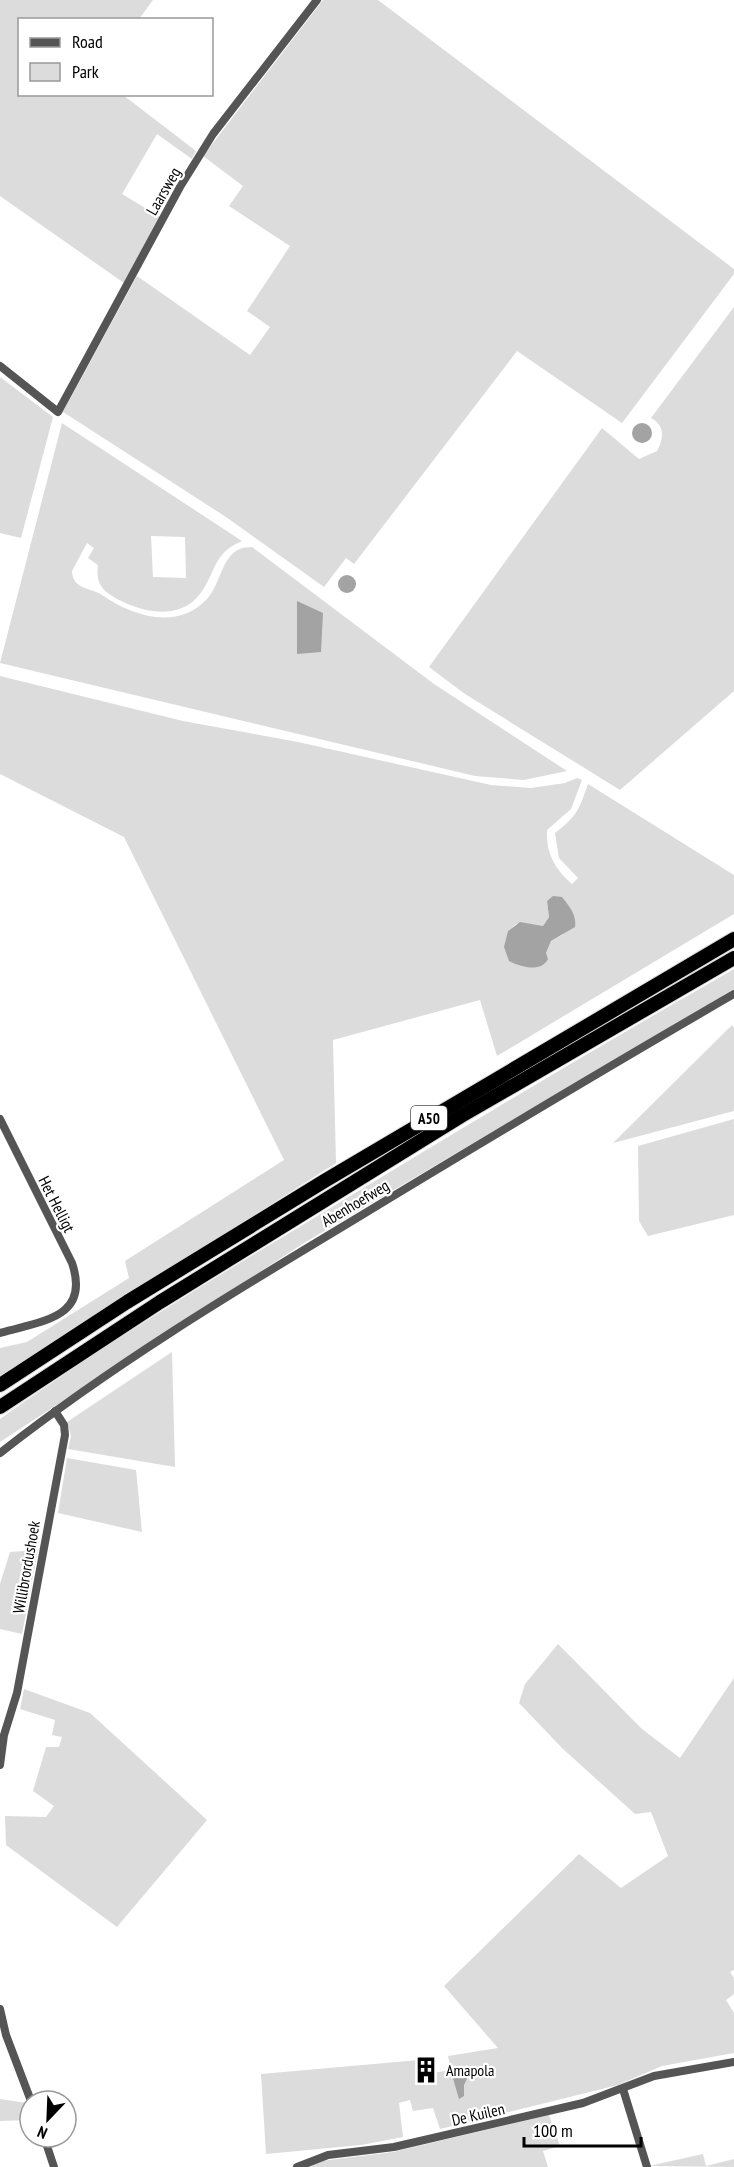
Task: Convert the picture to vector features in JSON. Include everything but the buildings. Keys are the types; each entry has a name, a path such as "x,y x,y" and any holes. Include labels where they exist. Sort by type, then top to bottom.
{"highway":[{"name":"A50","path":"0,1384 127,1302 316,1186 734,939"},
{"name":"A50","path":"0,1407 160,1302 460,1116 734,958"}],"street":[{"name":"Laarsweg","path":"0,366 58,412 180,187 207,143 317,0"},
{"name":"Abenhoefweg","path":"0,1453 55,1411 177,1328 734,994"},
{"name":"Het Helligt","path":"0,1119 72,1263 77,1288 72,1302 54,1317 0,1333"},
{"name":"Willibrordushoek","path":"0,1765 4,1735 16,1693 65,1435 64,1425 55,1411"},
{"path":"0,2009 6,2035 26,2089"},
{"name":"De Kuilen","path":"297,2167 328,2155 388,2148 575,2105 654,2076 734,2062"},
{"path":"623,2089 647,2167"},
{"path":"48,2149 54,2167"}],"green space":[{"path":"0,0 153,0 140,18 18,18 18,96 124,96 196,151 192,159 157,134 122,194 160,217 124,283 0,196"},
{"path":"323,0 378,0 734,269 734,274 622,423 517,351 354,564 346,558 324,587 226,517 63,412 137,276 250,355 270,327 247,311 290,246 229,206 243,186 203,156"},
{"path":"734,307 734,691 620,790 465,694 429,667 602,428 639,459 657,451 662,433 659,424 651,418"},
{"path":"0,377 53,417 21,538 0,533"},
{"path":"62,423 242,541 232,546 220,557 200,594 191,603 170,611 146,610 122,602 104,590 99,583 98,565 88,558 94,548 87,543 72,571 75,582 79,585 140,614 154,617 182,615 195,609 207,599 234,552 252,547 434,684 567,771 524,780 475,776 0,663","holes":["151,536 185,537 186,578 153,577"]},
{"path":"0,676 183,721 298,742 491,785 531,788 565,783 577,778 582,780 571,809 547,830 550,854 561,873 572,884 578,878 559,858 555,833 576,812 588,784 734,875 734,914 497,1056 480,1000 333,1040 336,1163 0,1376 0,1348 27,1342 129,1278 125,1261 284,1160 124,837 0,774","holes":["547,901 564,934 551,941 546,953 526,965 520,963 508,931 516,924 543,926 549,917"]},
{"path":"734,969 734,989 304,1243 0,1442 0,1419 123,1336 432,1146"},
{"path":"732,1025 734,1028 734,1111 613,1143"},
{"path":"734,1119 734,1215 648,1236 639,1221 638,1146"},
{"path":"172,1352 175,1467 68,1449 71,1436 67,1422"},
{"path":"67,1458 136,1470 142,1532 58,1513"},
{"path":"38,1550 22,1634 0,1629 0,1584 10,1552"},
{"path":"558,1644 642,1729 680,1758 734,1678 734,1970 730,1972 734,1978 734,1994 726,2000 734,2013 734,2053 662,2066 618,2085 440,2129 433,2108 413,2111 410,2100 399,2103 403,2137 361,2145 266,2154 261,2074 419,2060 419,2075 451,2070 448,2056 498,2048 444,1986 579,1854 621,1888 668,1856 651,1812 635,1814 563,1749 519,1703 525,1684"},
{"path":"24,1689 90,1713 207,1820 117,1927 6,1845 5,1816 46,1817 54,1806 33,1791 46,1747 59,1747 62,1737 52,1735 55,1720 20,1709"},
{"path":"0,2099 18,2102 18,2120 0,2121"},
{"path":"549,2115 560,2146 543,2151 548,2167 303,2167 321,2161 393,2152"},
{"path":"703,2154 706,2166 734,2159 734,2167 649,2166"}],"shaded area":[{"path":"642,423 649,426 652,433 649,440 642,443 635,440 632,433 635,426"},
{"path":"347,575 353,578 356,584 353,590 347,593 341,590 338,584 341,578"},
{"path":"297,601 323,613 321,652 297,654"},
{"path":"553,896 562,897 567,904 574,915 575,927 551,941 546,953 548,959 541,966 530,968 509,961 504,947 508,931 520,922 543,926 549,917 547,901"},
{"path":"470,2067 471,2070 464,2085 464,2096 459,2099 452,2075"}],"place":[{"name":"Amapola","path":"426,2070"}]}
